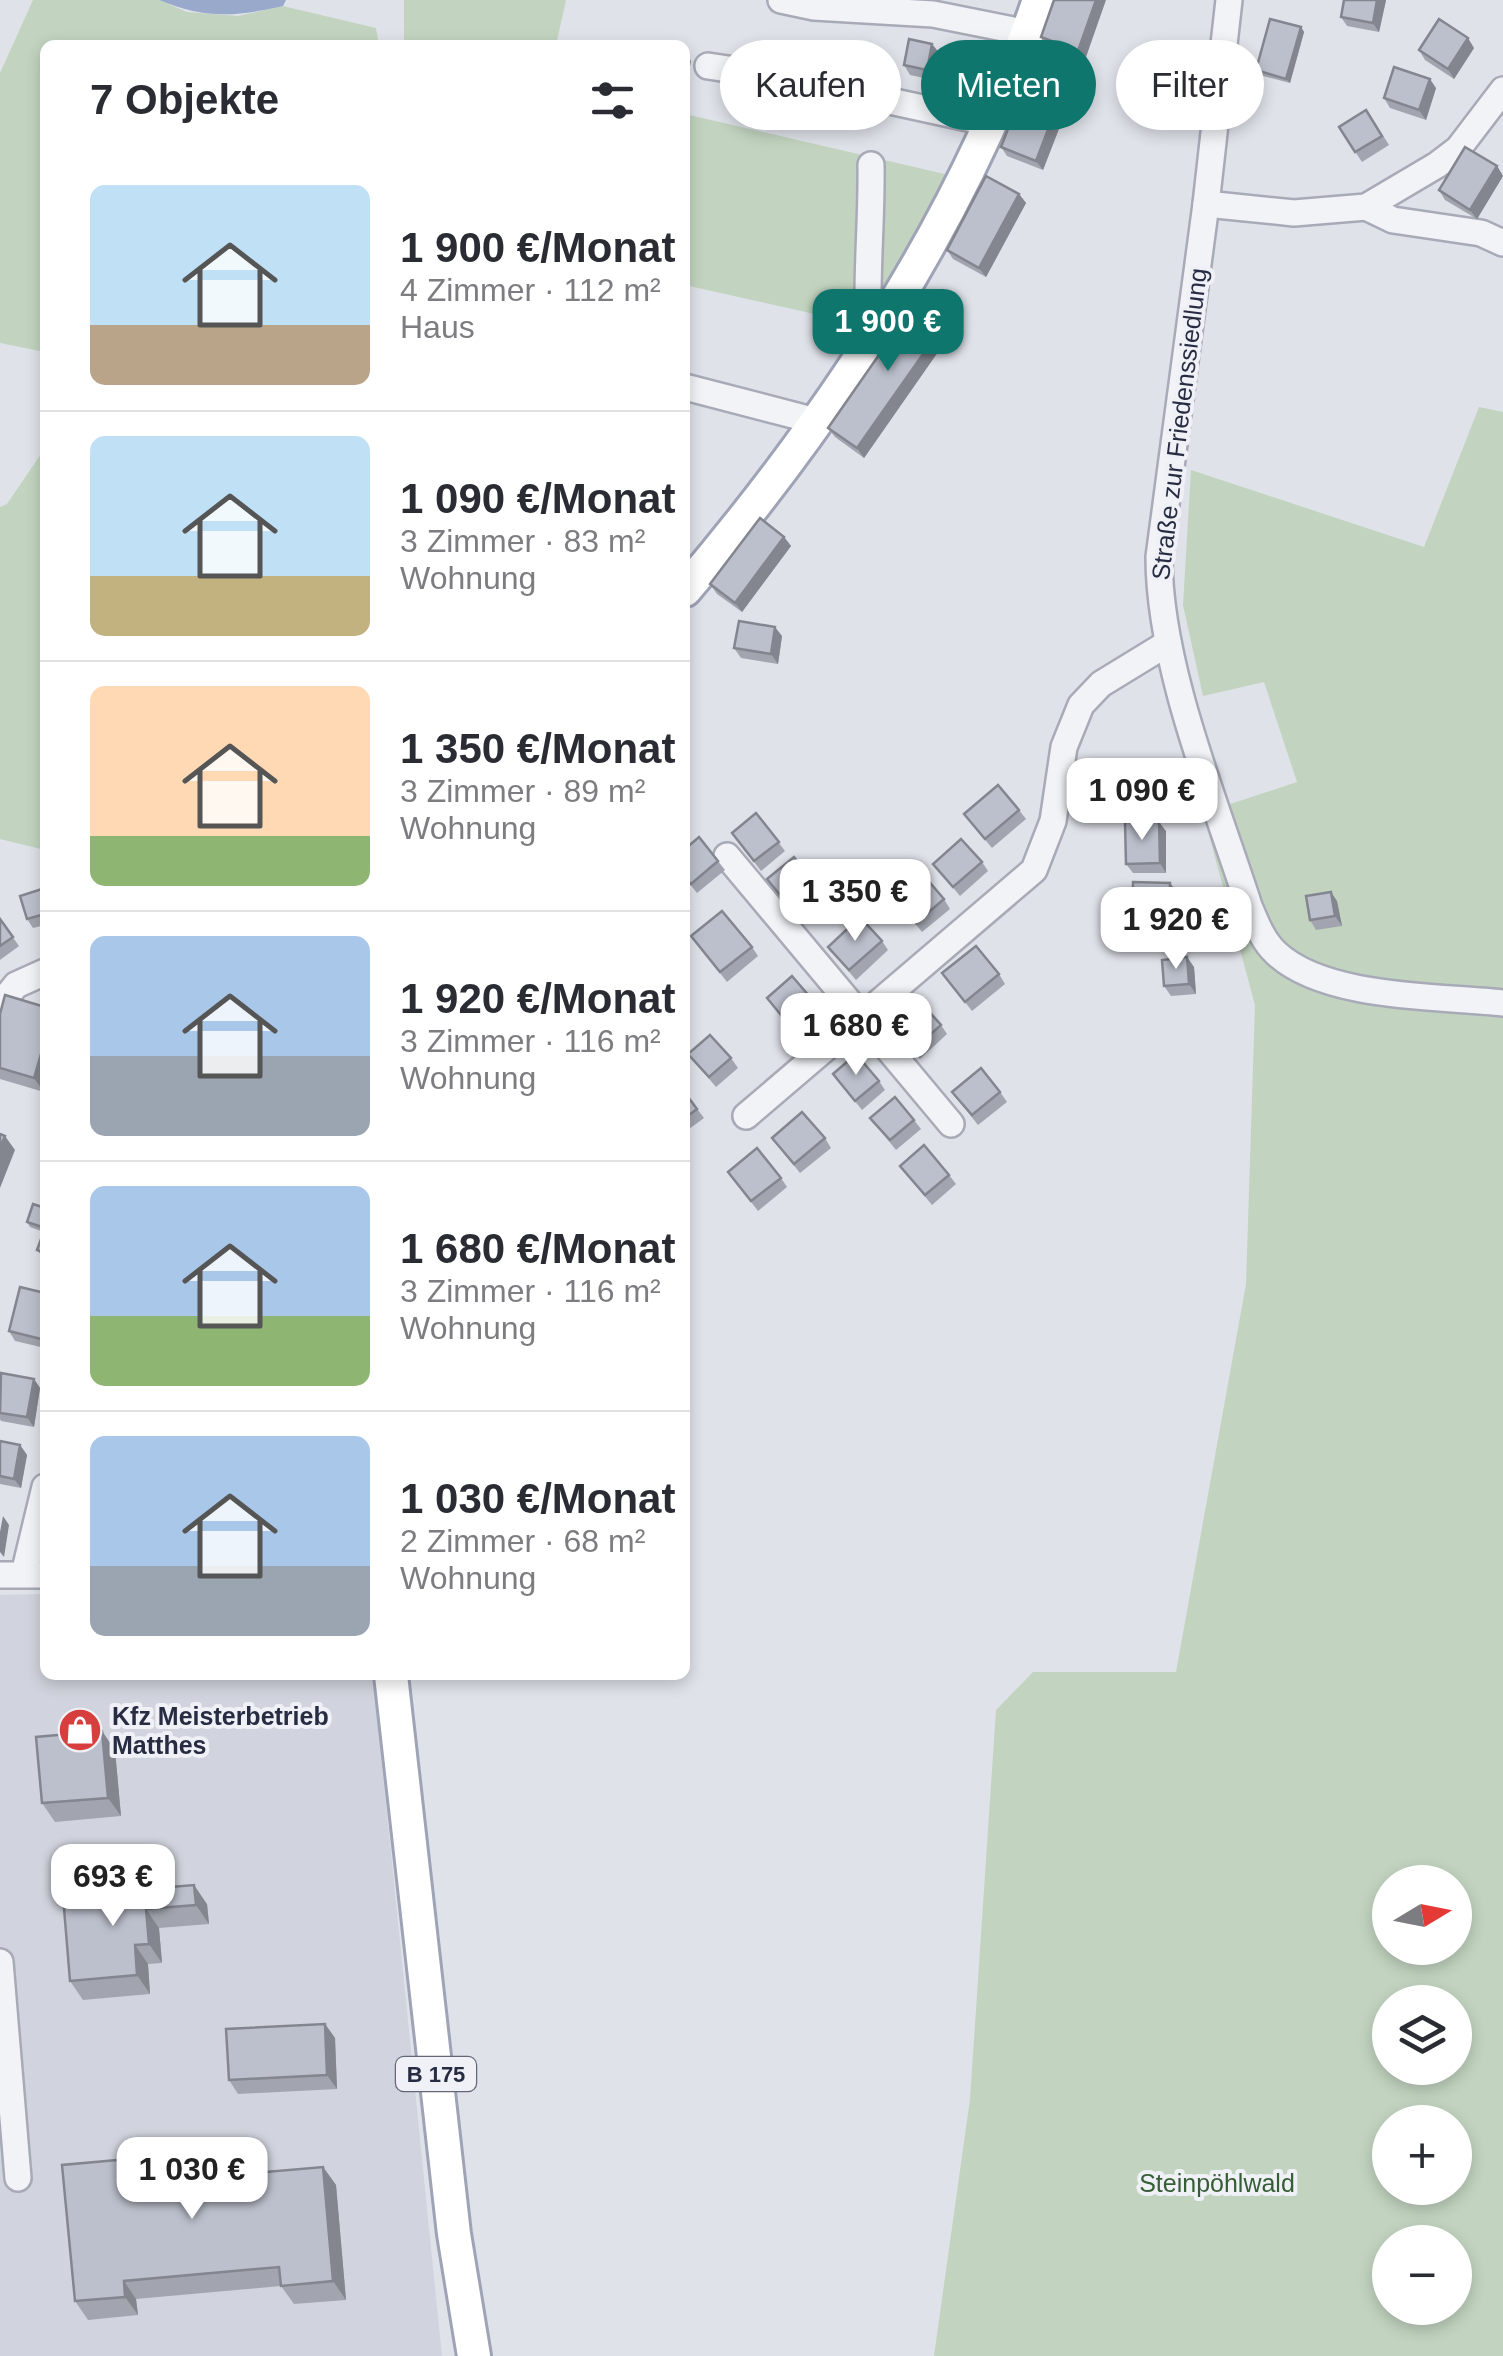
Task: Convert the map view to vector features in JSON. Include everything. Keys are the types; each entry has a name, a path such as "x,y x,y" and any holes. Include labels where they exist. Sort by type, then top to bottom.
{"main road":[{"path":"1025,40 1039,0"},
{"path":"690,584 816,420 869,344 944,220 989,130"},
{"name":"B 175","path":"392,1680 454,2234 474,2356"}],"street":[{"path":"781,0 814,7 933,14 1028,33"},
{"name":"Straße zur Friedenssiedlung","path":"1229,0 1160,557 1159,600 1168,643 1248,906 1263,938 1276,953 1302,972 1338,986 1503,1003"},
{"path":"708,66 775,76 921,108"},
{"path":"1206,204 1294,213 1366,207 1458,148 1503,90"},
{"path":"869,344 866,290 872,238 871,166"},
{"path":"1366,207 1393,220 1482,233 1503,244"},
{"path":"690,387 816,420"},
{"path":"746,1116 1034,870 1053,822 1064,747 1081,705 1101,684 1168,643"},
{"path":"726,856 951,1124"},
{"path":"0,1005 16,985 40,974"},
{"path":"23,1575 40,1508"},
{"path":"0,1962 18,2178"}],"shaded area":[{"path":"40,1594 40,1680 374,1680 442,2356 0,2356 0,1595"}],"green space":[{"path":"33,0 159,0 187,12 238,16 283,6 376,28 378,40 40,40 40,351 0,343 0,73"},
{"path":"404,0 566,0 557,40 404,40"},
{"path":"690,115 720,122 720,130 754,130 949,175 868,326 690,286"},
{"name":"Steinpöhlwald","path":"1479,407 1503,412 1503,2356 934,2356 970,2099 996,1710 1033,1672 1176,1672 1246,1284 1255,1005 1203,813 1297,782 1264,682 1203,696 1183,605 1191,470 1424,547"},
{"path":"40,455 40,849 0,839 0,507 7,504"}],"water":[{"path":"159,0 286,0 283,6 220,14"}],"building":[{"path":"1054,0 1096,0 1082,40 1041,37"},
{"path":"1344,0 1377,0 1373,23 1341,17"},
{"path":"1270,19 1301,27 1286,79 1264,72 1264,41"},
{"path":"1439,19 1468,38 1448,69 1419,50"},
{"path":"909,39 921,42 921,69 904,65"},
{"path":"1394,67 1430,79 1419,110 1384,98"},
{"path":"1366,110 1382,136 1355,152 1339,127"},
{"path":"1008,130 1048,130 1036,161 1001,147"},
{"path":"1465,147 1497,166 1470,210 1439,190"},
{"path":"986,176 1019,194 979,268 947,250"},
{"path":"918,299 947,320 857,448 828,428"},
{"path":"760,518 784,537 735,603 710,584"},
{"path":"739,621 775,627 771,654 734,648"},
{"path":"998,785 1019,810 985,839 964,814"},
{"path":"756,813 779,842 754,861 732,833"},
{"path":"1125,822 1159,822 1160,863 1126,864"},
{"path":"699,837 718,861 691,884 690,883 690,845"},
{"path":"961,839 982,862 953,887 933,864"},
{"path":"794,857 817,885 790,907 767,879"},
{"path":"920,871 944,899 916,923 892,895"},
{"path":"1133,882 1170,883 1169,928 1132,928"},
{"path":"40,890 40,915 27,919 20,896"},
{"path":"1331,892 1335,916 1310,920 1306,896"},
{"path":"722,911 752,947 720,972 691,936"},
{"path":"860,917 882,941 849,970 828,947"},
{"path":"0,919 13,937 0,946"},
{"path":"976,946 999,974 965,1002 942,973"},
{"path":"1187,957 1189,984 1164,986 1162,960"},
{"path":"792,976 816,1004 790,1026 767,998"},
{"path":"5,995 40,1006 40,1057 34,1078 0,1068 0,1014"},
{"path":"918,999 941,1025 913,1050 890,1024"},
{"path":"710,1035 731,1058 709,1077 690,1052"},
{"path":"856,1054 879,1081 855,1101 833,1074"},
{"path":"981,1068 1000,1092 972,1115 952,1092"},
{"path":"895,1097 914,1120 890,1140 870,1118"},
{"path":"802,1112 825,1138 794,1164 772,1138"},
{"path":"924,1145 949,1175 925,1195 900,1166"},
{"path":"757,1148 781,1178 751,1201 728,1172"},
{"path":"33,1204 40,1206 40,1226 27,1222"},
{"path":"20,1287 40,1292 40,1339 9,1331"},
{"path":"1,1373 34,1379 27,1417 0,1413"},
{"path":"0,1441 20,1445 14,1479 0,1476"},
{"path":"102,1731 108,1798 42,1803 36,1737"},
{"path":"194,1885 196,1905 146,1909 149,1944 135,1945 137,1975 70,1981 63,1896"},
{"path":"325,2024 327,2075 229,2080 226,2029"},
{"path":"229,2150 231,2175 323,2167 333,2281 281,2286 279,2267 124,2281 125,2297 75,2301 62,2165"}],"place":[{"name":"Kfz Meisterbetrieb Matthes","path":"80,1730"}]}
